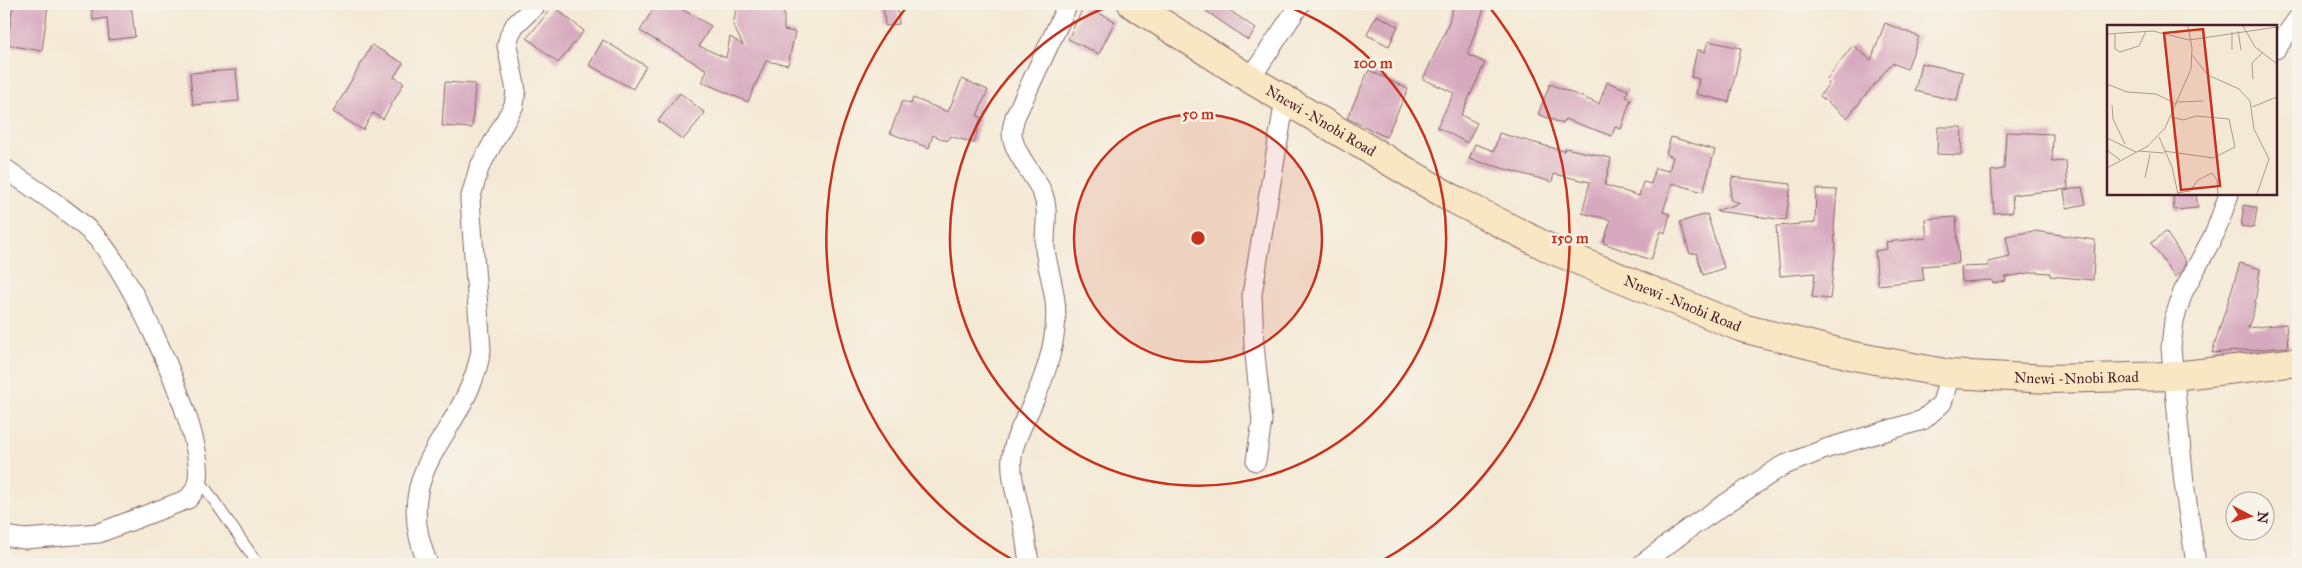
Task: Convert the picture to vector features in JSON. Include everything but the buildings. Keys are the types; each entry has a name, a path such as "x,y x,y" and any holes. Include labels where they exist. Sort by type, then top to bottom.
{"main road":[{"name":"Nnewi -Nnobi Road","path":"1132,4 1250,79 1455,200 1553,250 1742,328 1854,356 1950,374 2049,379 2174,376 2298,362"}],"street":[{"path":"428,564 422,550 414,513 417,488 431,455 470,389 477,370 481,350 470,200 479,168 514,105 516,91 508,45 510,34 515,25 537,4"},
{"path":"1028,564 1012,472 1012,455 1017,438 1038,393 1054,340 1055,300 1045,248 1046,212 1043,193 1028,166 1018,154 1012,132 1015,117 1068,4"},
{"path":"1250,79 1300,4"},
{"path":"2277,49 2298,18"},
{"path":"1256,461 1262,421 1254,345 1252,294 1285,100"},
{"path":"4,168 59,206 94,234 118,266 156,337 190,426 198,463 199,479 195,491 188,499 99,533 25,539 4,536"},
{"path":"2196,564 2184,483 2171,348 2174,320 2183,292 2215,233 2229,195"},
{"path":"1642,564 1688,529 1782,466 1828,448 1923,420 1942,403 1950,374"}],"lane":[{"path":"199,479 258,564"}]}
